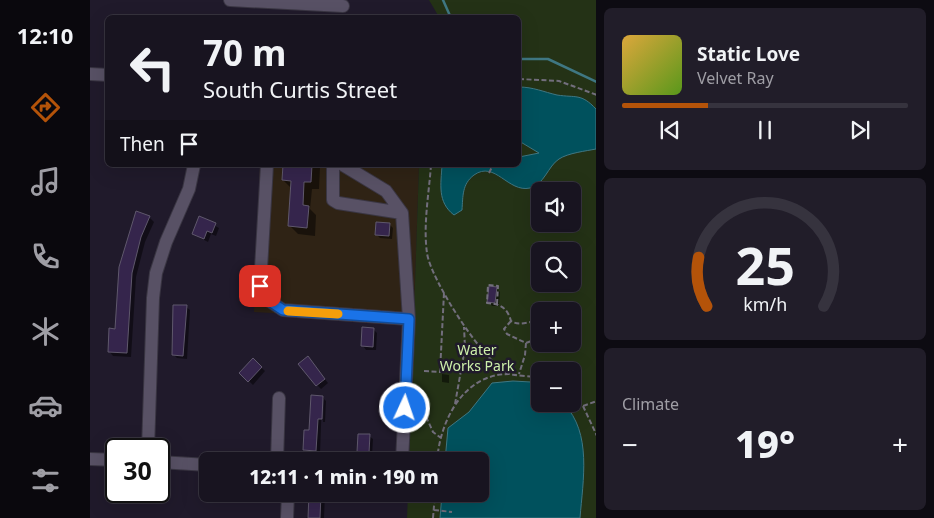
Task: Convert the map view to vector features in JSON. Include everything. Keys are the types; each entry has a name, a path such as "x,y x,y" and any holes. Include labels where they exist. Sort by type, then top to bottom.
{"street":[{"path":"230,0 343,6"},
{"path":"90,74 105,75"},
{"path":"148,438 153,298 156,274 166,242 189,189 194,167"},
{"path":"267,167 260,286 268,300 283,310 409,319"},
{"path":"333,167 332,194 333,200 338,204 402,213"},
{"path":"346,167 386,191 402,213 409,319 403,452"},
{"path":"277,452 278,398"},
{"path":"90,459 105,460"},
{"path":"170,463 199,464"},
{"path":"286,518 287,502"}],"path":[{"path":"521,79 559,81 596,95"},
{"path":"432,167 427,253 435,279 483,352 509,374"},
{"path":"489,173 492,167"},
{"path":"497,304 498,286 488,285 487,303 497,304 509,312 511,321"},
{"path":"424,371 440,372 444,293"},
{"path":"511,321 520,324 531,321"},
{"path":"511,321 504,329 508,334 526,343 531,341"},
{"path":"455,404 465,348 464,325"},
{"path":"518,374 525,355 526,343"},
{"path":"439,452 447,416 455,404 484,378 498,374 531,376"},
{"path":"596,401 583,406 596,436"},
{"path":"423,410 423,415 434,432 441,438"},
{"path":"433,518 434,502"},
{"path":"434,510 452,512"}],"shaded area":[{"path":"260,167 419,167 414,314 396,320 254,312"}],"green space":[{"name":"Water Works Park","path":"429,0 596,0 596,518 407,518 408,502 489,502 489,452 409,452 419,167 521,167 521,15 438,15"}],"water":[{"path":"521,87 582,98 596,109 596,149 559,159 540,182 531,182 530,188 515,186 489,171 482,171 474,175 467,182 462,210 454,215 449,210 442,198 441,192 442,167 521,167 521,157 539,153 521,142"},
{"path":"531,382 531,412 570,412 573,416 579,429 584,458 580,518 440,518 441,502 489,502 489,452 446,452 448,428 469,412 492,383"}],"building":[{"path":"283,167 312,167 311,182 304,182 303,205 309,206 307,228 288,226 291,181 282,180"},
{"path":"136,211 150,216 141,237 132,273 127,353 108,352 109,328 115,329 119,267"},
{"path":"199,216 216,223 212,233 207,231 204,239 192,234"},
{"path":"376,222 390,223 389,236 375,235"},
{"path":"489,286 497,287 495,303 487,302"},
{"path":"173,305 187,305 183,356 172,355"},
{"path":"362,327 374,328 373,347 361,346"},
{"path":"308,356 325,379 316,386 298,364"},
{"path":"253,358 262,367 248,382 239,373"},
{"path":"311,395 323,396 322,419 318,419 316,451 303,450 304,430 309,430"},
{"path":"358,434 370,434 369,452 357,452"},
{"path":"309,502 321,502 320,518 308,518"}],"waterway":[{"path":"443,0 450,15"},
{"path":"521,59 548,59 596,82"}],"slow traffic":[{"path":"288,311 338,314"}],"route":[{"path":"260,286 268,300 283,310 409,319 405,408"}]}
